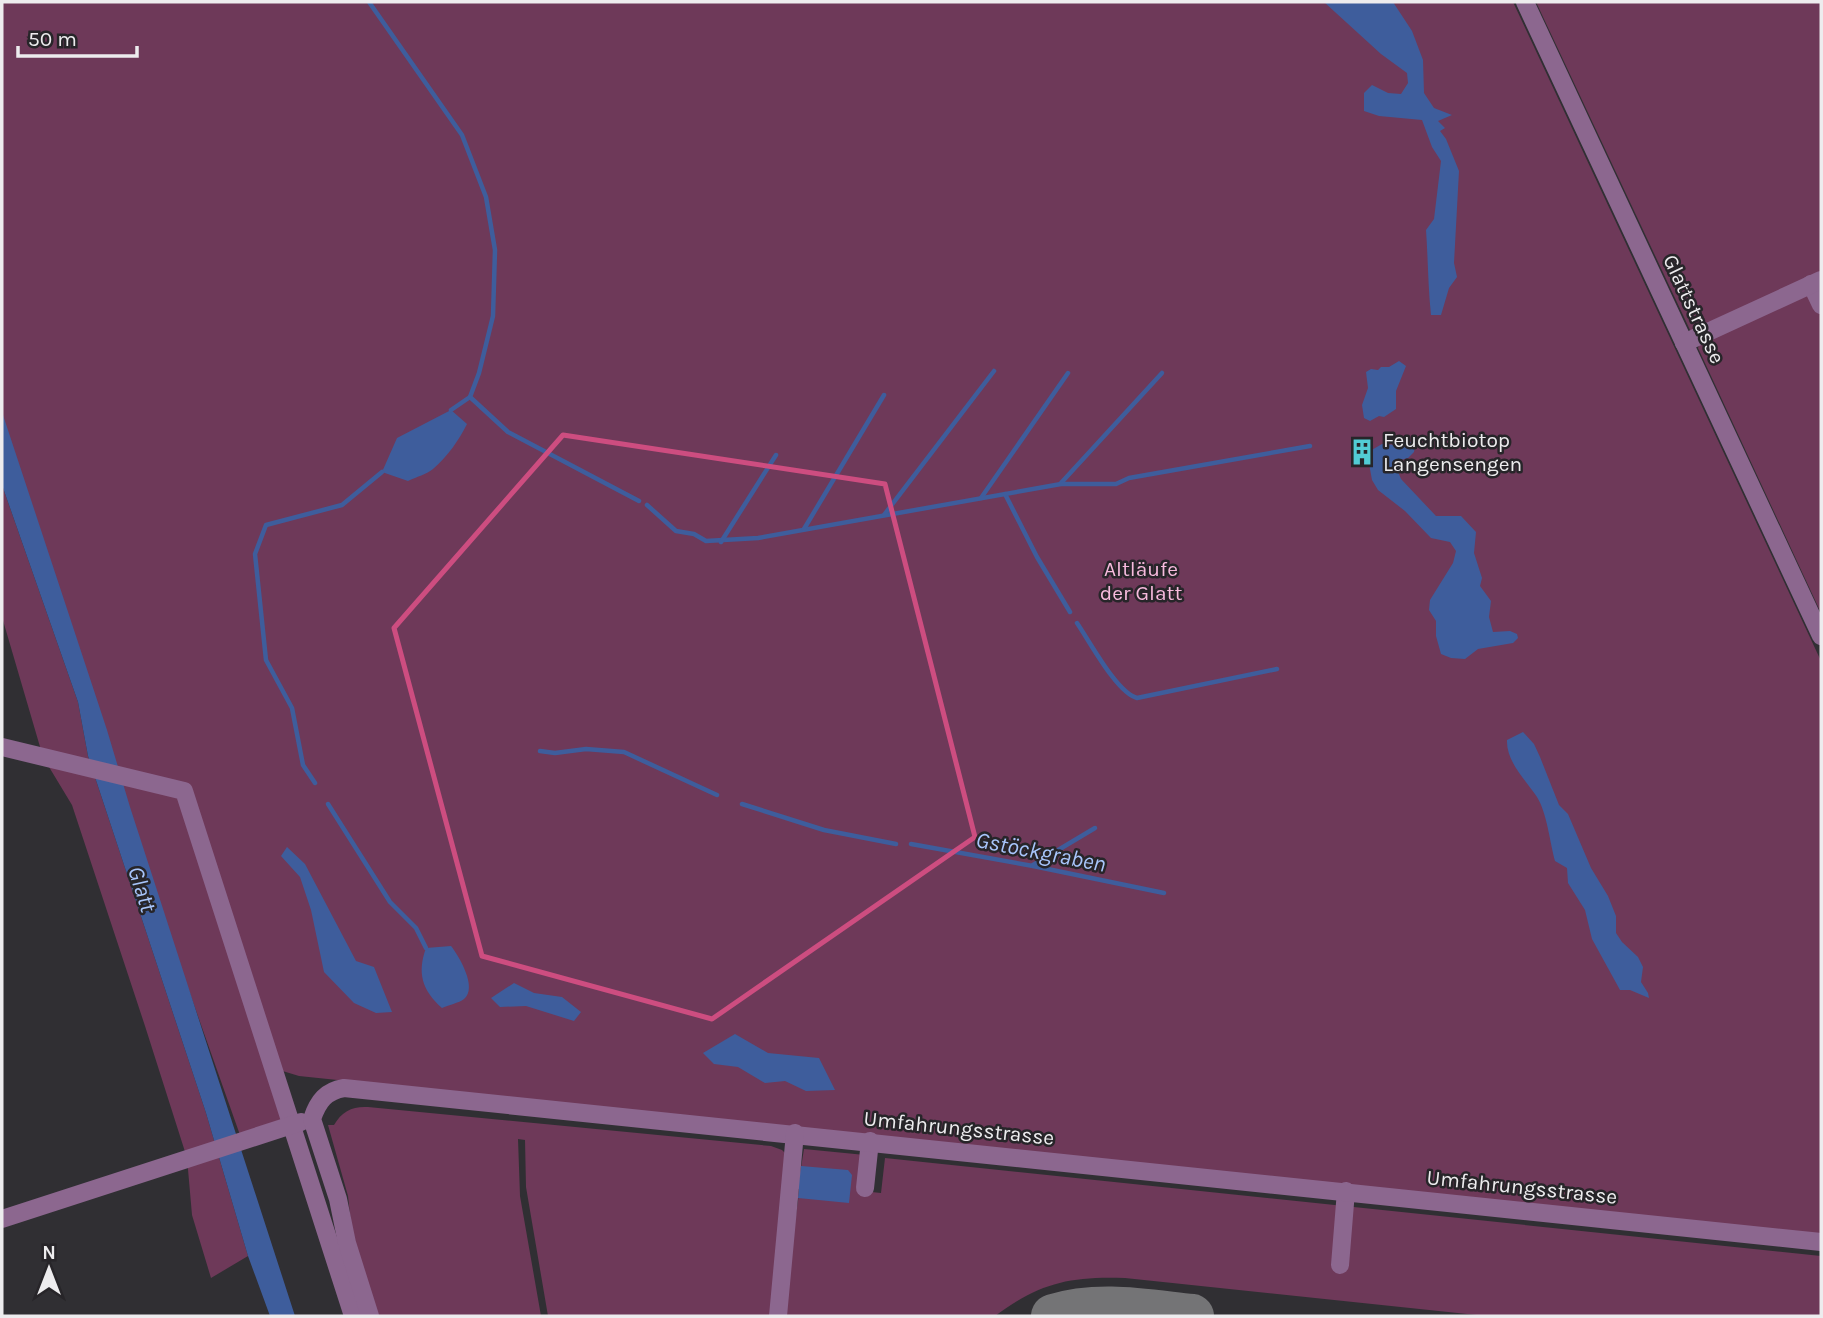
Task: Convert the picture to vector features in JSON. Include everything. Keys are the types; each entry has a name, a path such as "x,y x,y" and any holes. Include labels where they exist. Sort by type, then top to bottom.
{"street":[{"name":"Glattstrasse","path":"1525,2 1821,636"},
{"path":"1684,343 1816,282 1821,305"},
{"path":"2,747 184,791 289,1126 353,1316"},
{"name":"Umfahrungsstrasse","path":"312,1119 315,1109 326,1094 344,1088 1821,1242"},
{"path":"2,1219 312,1119 338,1199 347,1243 370,1316"},
{"path":"778,1316 795,1133"},
{"path":"865,1188 870,1141"},
{"path":"1340,1265 1346,1191"}],"highlighted area":[{"path":"563,435 885,484 975,837 712,1019 482,956 394,628"}],"green space":[{"name":"Altläufe der Glatt","path":"2,2 1513,2 1821,661 1821,1235 299,1076 276,1069 287,1122 240,1135 2,462"},
{"path":"1536,2 1821,2 1821,276 1695,331 1690,330"},
{"path":"1805,292 1821,312 1821,613 1698,348 1699,345"},
{"path":"2,485 78,702 88,756 206,1113 248,1256 211,1278 192,1215 187,1158 72,805 43,757 2,617"},
{"path":"368,1107 771,1146 782,1150 786,1154 773,1316 548,1316 526,1187 525,1140 518,1139 520,1196 541,1316 377,1316 353,1241 348,1196 328,1125 334,1125 348,1110"},
{"path":"804,1149 865,1155 862,1191 881,1193 885,1158 1821,1256 1821,1316 1486,1316 1125,1278 1088,1278 1041,1289 995,1316 781,1316 798,1201 799,1189 795,1189"}],"water":[{"path":"1324,2 1393,2 1412,31 1423,60 1424,93 1434,108 1452,115 1438,121 1445,128 1440,131 1459,171 1454,263 1457,277 1449,288 1441,315 1431,315 1426,230 1434,219 1441,161 1432,147 1422,120 1379,116 1364,111 1364,93 1372,85 1388,93 1401,94 1408,83 1407,73 1381,54"},
{"path":"1399,361 1406,366 1396,391 1396,409 1384,417 1379,416 1370,421 1364,418 1362,405 1368,388 1366,372 1389,367"},
{"path":"451,410 467,424 453,448 433,469 408,481 382,472 397,438"},
{"name":"Glatt","path":"2,412 295,1316 270,1316 248,1256 206,1113 88,756 78,702 2,485"},
{"path":"1402,442 1415,445 1414,452 1408,458 1394,462 1401,479 1436,516 1461,516 1476,532 1474,553 1482,578 1480,586 1491,601 1489,617 1493,632 1510,631 1517,634 1518,638 1513,643 1478,649 1465,659 1441,654 1436,636 1436,621 1429,610 1430,600 1453,563 1456,551 1450,542 1431,538 1405,511 1378,490 1372,480 1368,458 1370,451 1382,444 1396,445"},
{"path":"1523,732 1534,744 1559,805 1568,814 1591,868 1608,896 1616,916 1616,933 1638,957 1643,967 1641,982 1649,998 1630,990 1620,990 1592,939 1585,910 1568,883 1567,868 1555,861 1540,804 1513,763 1508,748 1507,740"},
{"path":"287,847 305,864 356,961 374,967 392,1012 376,1013 354,1003 324,972 311,910 300,877 281,856"},
{"path":"451,946 466,972 468,994 459,1002 442,1008 430,995 423,981 423,957 426,948"},
{"path":"514,983 534,993 562,997 581,1012 574,1021 526,1006 500,1007 491,998"},
{"path":"735,1034 768,1053 819,1058 835,1090 806,1091 785,1081 765,1083 738,1067 714,1064 703,1053"},
{"path":"801,1166 848,1170 852,1175 849,1203 798,1198 799,1189 795,1189"}],"waterway":[{"path":"369,2 462,135 486,197 495,250 493,316 479,373 470,397 451,410"},
{"path":"884,515 994,371"},
{"path":"981,498 1068,373"},
{"path":"1061,483 1162,373"},
{"path":"804,529 884,395"},
{"path":"470,397 508,432 639,501"},
{"path":"647,505 676,531 694,534 706,541 758,538 1061,484 1116,484 1129,478 1310,446"},
{"path":"721,542 776,455"},
{"path":"315,783 303,765 292,708 266,660 255,554 266,525 342,505 382,472"},
{"path":"1005,494 1037,557 1070,612"},
{"path":"1077,623 1113,677 1121,687 1137,698 1277,669"},
{"name":"Gstöckgraben","path":"540,751 555,753 586,749 624,752 717,795"},
{"path":"328,804 390,902 416,928 426,948"},
{"name":"Gstöckgraben","path":"742,804 824,830 896,844"},
{"path":"1033,865 1095,828"},
{"name":"Gstöckgraben","path":"911,844 1164,893"}],"taxiway":[{"path":"1053,1316 1088,1309 1139,1310 1192,1316"}],"place":[{"name":"Feuchtbiotop Langensengen","path":"1362,452"}]}
